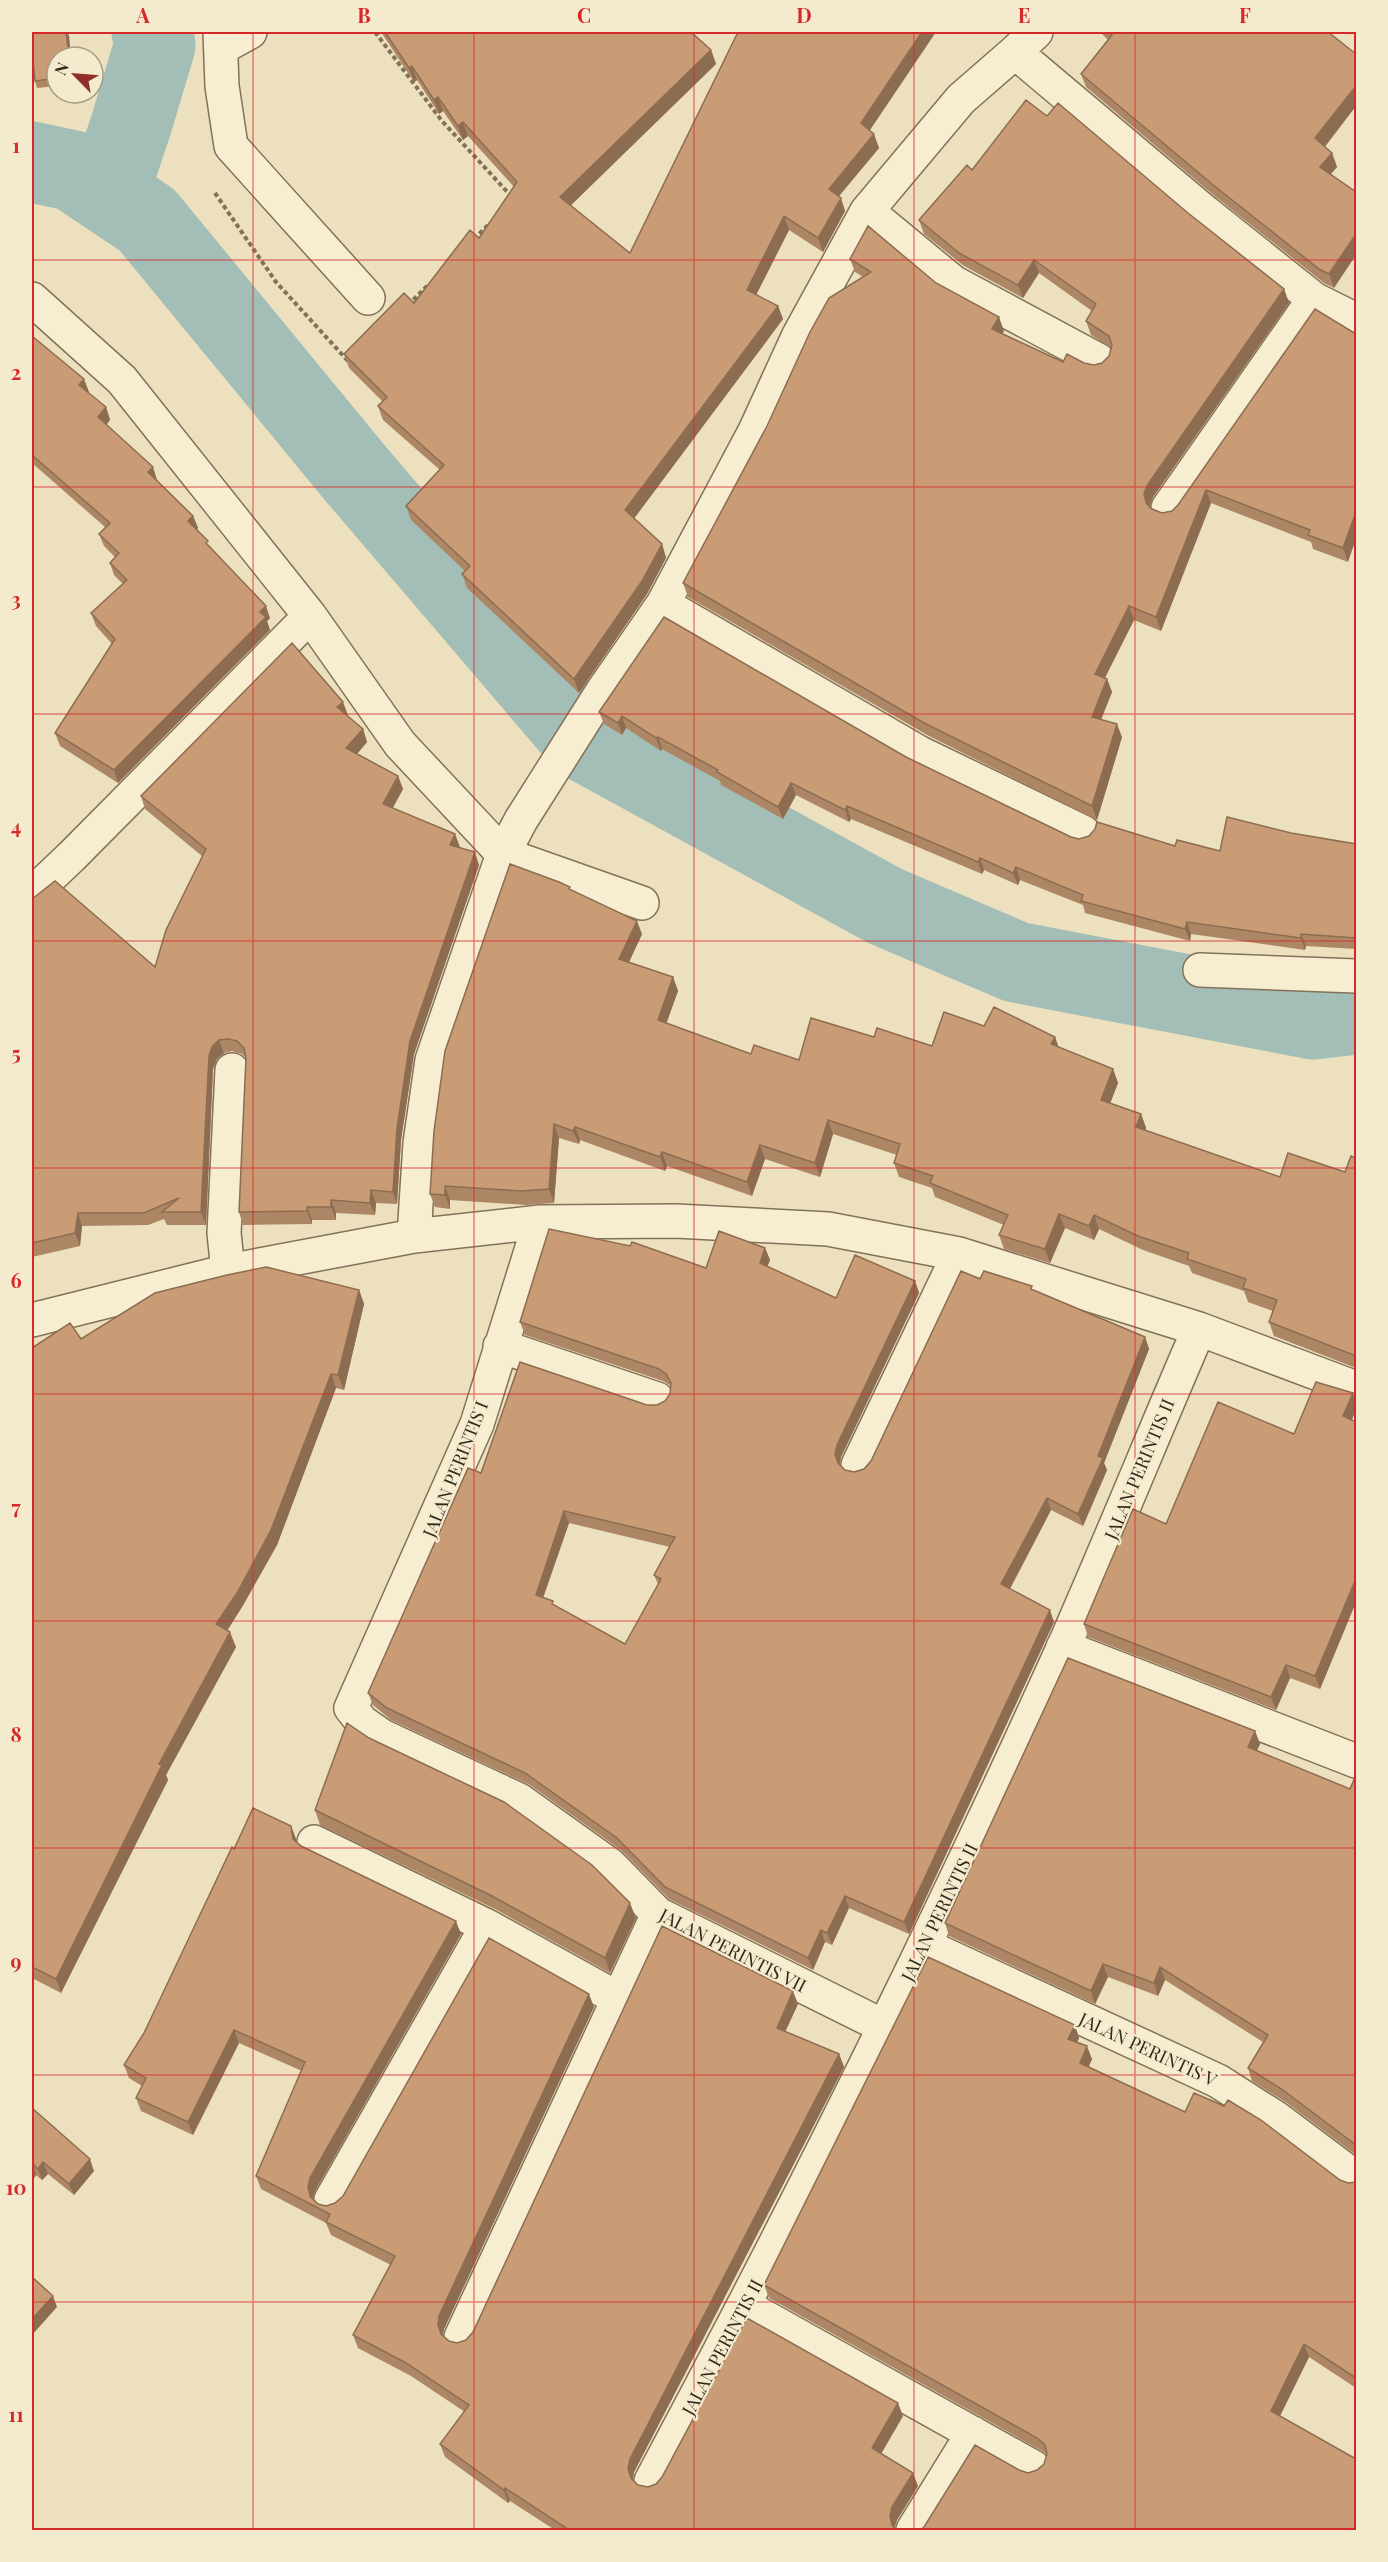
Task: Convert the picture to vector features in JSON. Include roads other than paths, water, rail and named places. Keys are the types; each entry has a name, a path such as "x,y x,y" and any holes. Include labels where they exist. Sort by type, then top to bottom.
{"street":[{"path":"250,32 220,40 222,86 231,146 368,298"},
{"path":"414,1236 420,1143 432,1060 503,854 521,820 602,692 663,604 755,431 798,337 867,211 961,99 1026,42 1204,212 1314,299 1356,320"},
{"path":"867,211 953,282 1098,360"},
{"path":"32,299 122,380 310,616 400,744 503,854 642,903"},
{"path":"1168,507 1314,299"},
{"path":"663,604 920,753 1083,832"},
{"path":"32,894 310,616"},
{"path":"1200,970 1356,976"},
{"path":"228,1270 224,1233 232,1070"},
{"path":"32,1320 228,1270 414,1236 540,1222 676,1221 828,1229 958,1254 1199,1329 1356,1388"},
{"name":"JALAN PERINTIS I","path":"351,1708 477,1424 540,1222"},
{"path":"858,1465 958,1254"},
{"name":"JALAN PERINTIS II","path":"651,2481 745,2306 924,1945 1063,1647 1199,1329"},
{"path":"500,1346 657,1399"},
{"path":"1063,1647 1356,1761"},
{"name":"JALAN PERINTIS VII","path":"351,1708 362,1722 382,1736 528,1806 610,1865 658,1914 883,2026"},
{"path":"314,1842 487,1926 617,1998"},
{"path":"461,2337 658,1914"},
{"path":"331,2199 487,1926"},
{"name":"JALAN PERINTIS V","path":"924,1945 1218,2081 1276,2118 1356,2178"},
{"path":"745,2306 1033,2467"},
{"path":"913,2530 973,2433"}],"waterway":[{"path":"108,194 155,45 152,32"},
{"path":"32,162 74,171 147,220 355,473 584,741 885,906 1016,962 1313,1019 1356,1014"}]}
